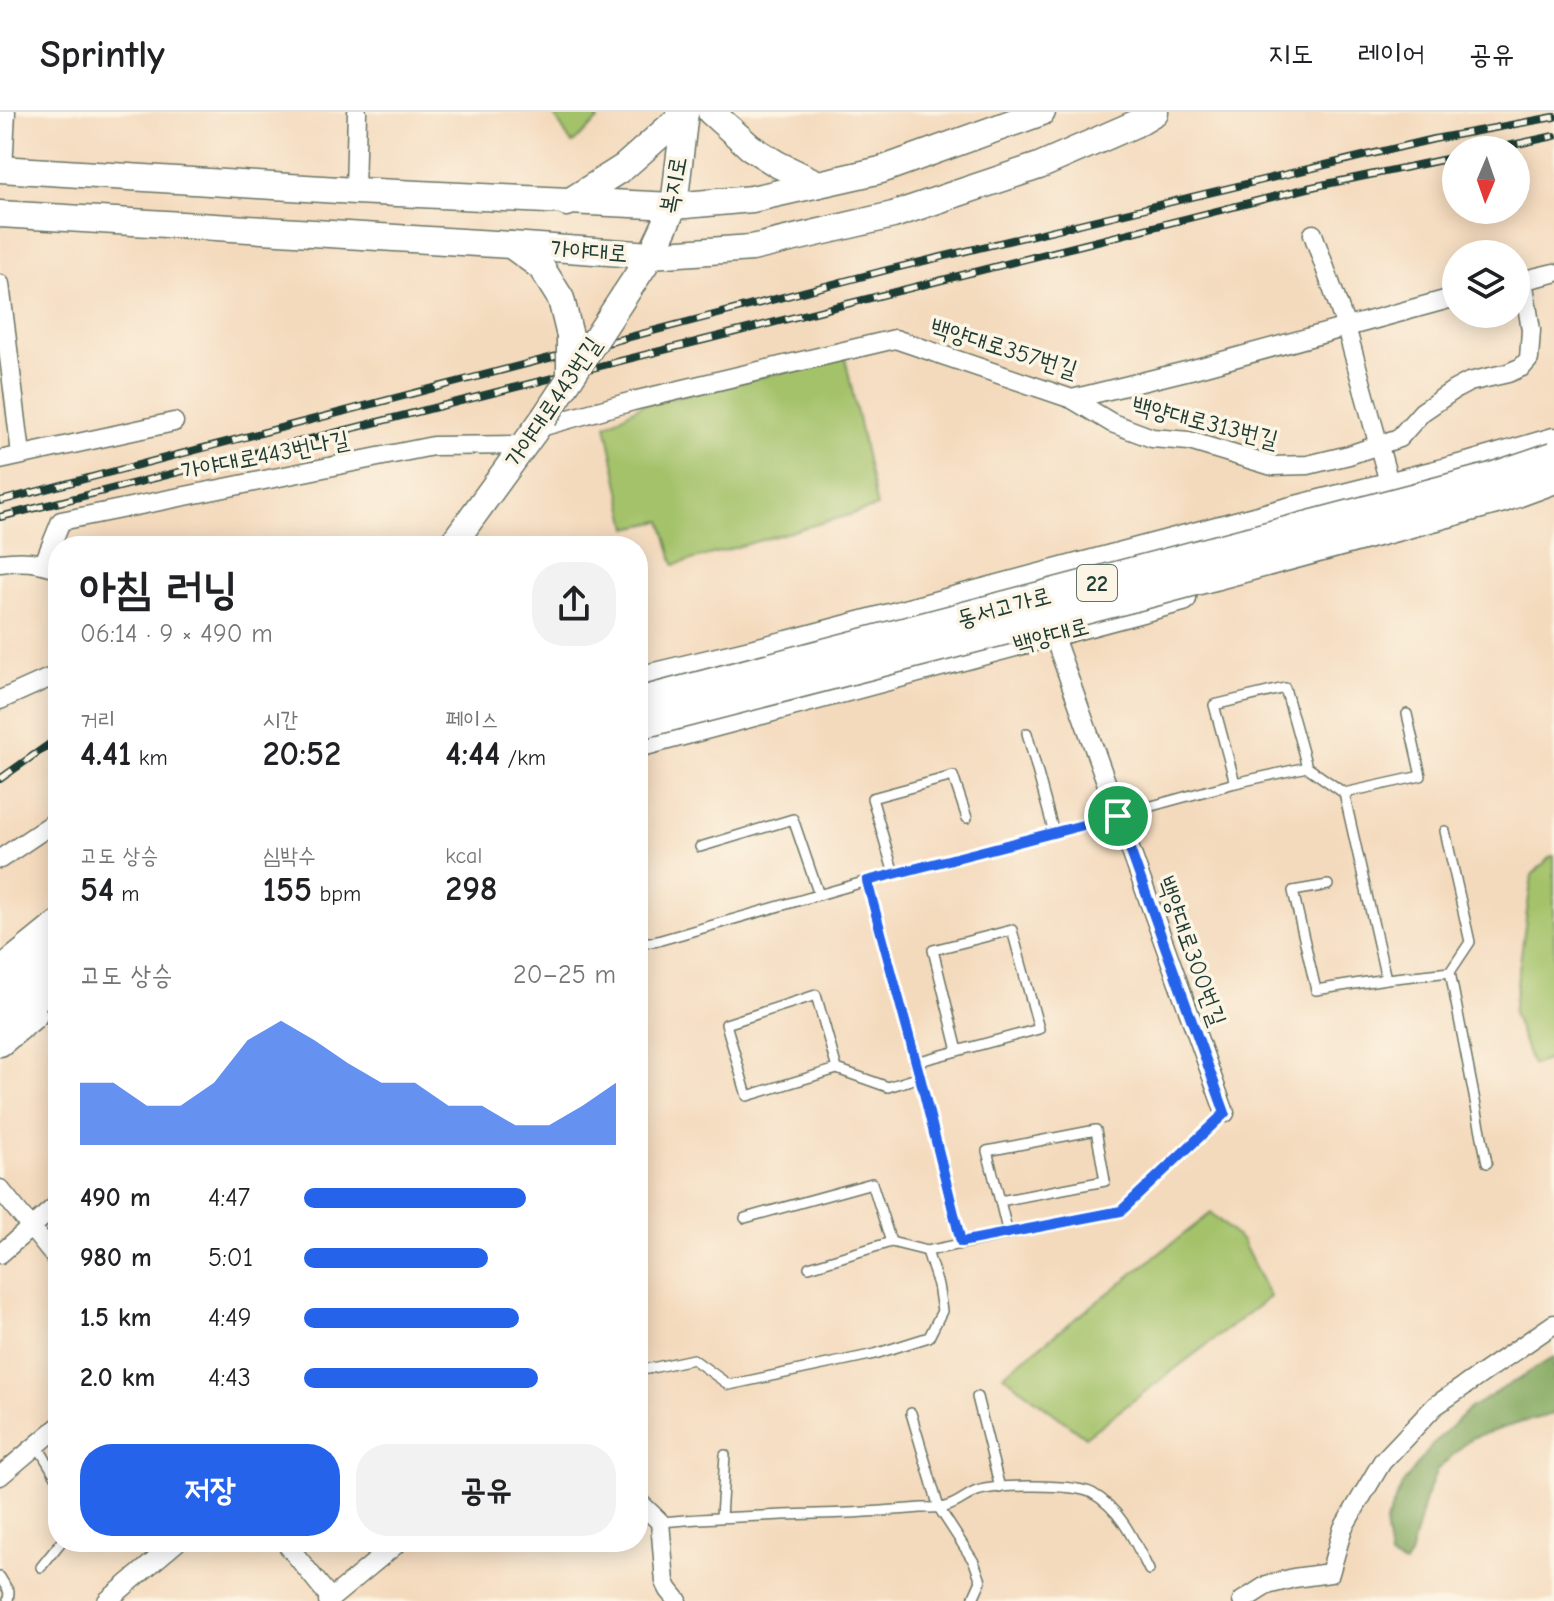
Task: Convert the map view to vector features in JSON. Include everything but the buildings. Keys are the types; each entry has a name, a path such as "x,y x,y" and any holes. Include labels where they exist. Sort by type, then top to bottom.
{"highway":[{"name":"동서고가로","path":"648,700 1492,478 1554,457"},
{"name":"동서고가로","path":"648,721 1162,589 1503,497 1554,479"},
{"path":"0,996 48,958"},
{"path":"0,1025 48,987"}],"main road":[{"path":"567,203 624,167 685,112"},
{"name":"복지로","path":"651,255 674,206 685,112"},
{"path":"711,112 750,147 818,184"},
{"name":"가야대로","path":"2,169 567,203 674,206 752,199 881,170 1042,112"},
{"name":"가야대로","path":"0,214 651,255 752,248 893,215 1039,166 1135,124 1155,112"},
{"path":"511,245 541,267 561,299 570,336 570,378"},
{"name":"가야대로443번길","path":"458,536 535,430 651,255"},
{"path":"648,678 788,644 1554,441"},
{"name":"백양대로","path":"648,741 1053,634 1487,514 1554,492"},
{"path":"0,971 48,932"},
{"path":"0,1043 48,1004"}],"street":[{"path":"2,169 6,112"},
{"path":"355,191 357,112"},
{"path":"1313,234 1346,327 1390,486"},
{"path":"1530,279 1554,273"},
{"path":"0,284 21,454"},
{"name":"백양대로357번길","path":"535,430 633,401 895,339 1072,399 1442,301"},
{"name":"백양대로313번길","path":"1072,399 1112,423 1152,438 1189,441 1272,466 1308,465 1399,438 1422,412 1454,390 1469,382 1522,367 1529,359 1530,326"},
{"path":"0,460 174,422"},
{"name":"가야대로443번나길","path":"58,536 61,521 433,446 535,430"},
{"path":"0,563 18,560 48,565"},
{"name":"백양대로300번길","path":"1034,579 1225,1113"},
{"path":"0,700 48,678"},
{"path":"0,859 48,827"},
{"path":"0,1189 48,1249"},
{"path":"0,1254 48,1213"},
{"path":"1242,1601 1267,1585 1330,1573 1343,1528 1382,1462 1435,1406 1554,1324"},
{"path":"0,1476 48,1436"},
{"path":"648,1511 660,1522 665,1582 678,1601"},
{"path":"107,1601 165,1552"},
{"path":"293,1552 330,1600 387,1552"}],"lane":[{"path":"1235,783 1214,705 1285,688 1307,767 1344,793 1386,979"},
{"path":"1344,793 1421,776 1407,714"},
{"path":"1027,733 1054,833"},
{"path":"648,942 1235,783 1307,767"},
{"path":"894,874 872,798 953,776 967,818"},
{"path":"700,847 793,819 819,895"},
{"path":"1445,831 1470,942 1450,972 1487,1163"},
{"path":"867,881 961,1242"},
{"path":"1328,885 1293,891 1316,990 1450,972"},
{"path":"916,1062 958,1051 1039,1029 1012,930 933,950 958,1051"},
{"path":"837,1069 816,995 726,1024 747,1096 837,1069 888,1087 920,1077"},
{"path":"809,1267 891,1242 927,1251 1121,1211 1225,1113"},
{"path":"1000,1201 1105,1181 1096,1130 987,1151 1008,1234"},
{"path":"745,1218 872,1183 891,1242"},
{"path":"648,1369 693,1359 729,1385 875,1354 929,1337 942,1311 938,1285 927,1251"},
{"path":"977,1397 1000,1488"},
{"path":"911,1413 939,1508 978,1571 981,1581 972,1601"},
{"path":"37,1445 48,1463"},
{"path":"721,1517 725,1455"},
{"path":"660,1522 939,1508 955,1504 976,1491 1070,1487 1091,1492 1121,1519 1149,1570"},
{"path":"41,1567 53,1552"},
{"path":"0,1577 9,1592 8,1601"}],"green space":[{"path":"552,112 597,112 598,120 572,144"},
{"path":"845,357 877,507 674,565 662,521 628,528 606,425 643,404"},
{"path":"1554,856 1554,1058 1532,1065 1513,1013 1532,875"},
{"path":"1211,1213 1242,1241 1270,1297 1085,1437 1003,1375"},
{"path":"1554,1357 1554,1414 1471,1438 1437,1470 1405,1565 1390,1558 1385,1524 1402,1485 1434,1443 1469,1409"}],"railway":[{"path":"0,501 887,270 1434,139 1554,117"},
{"path":"1530,141 1554,136"},
{"path":"0,517 1312,187 1442,160"},
{"path":"0,779 48,745"}],"route":[{"path":"1118,816 1225,1113 1121,1211 961,1242 867,881 1118,816"}]}
